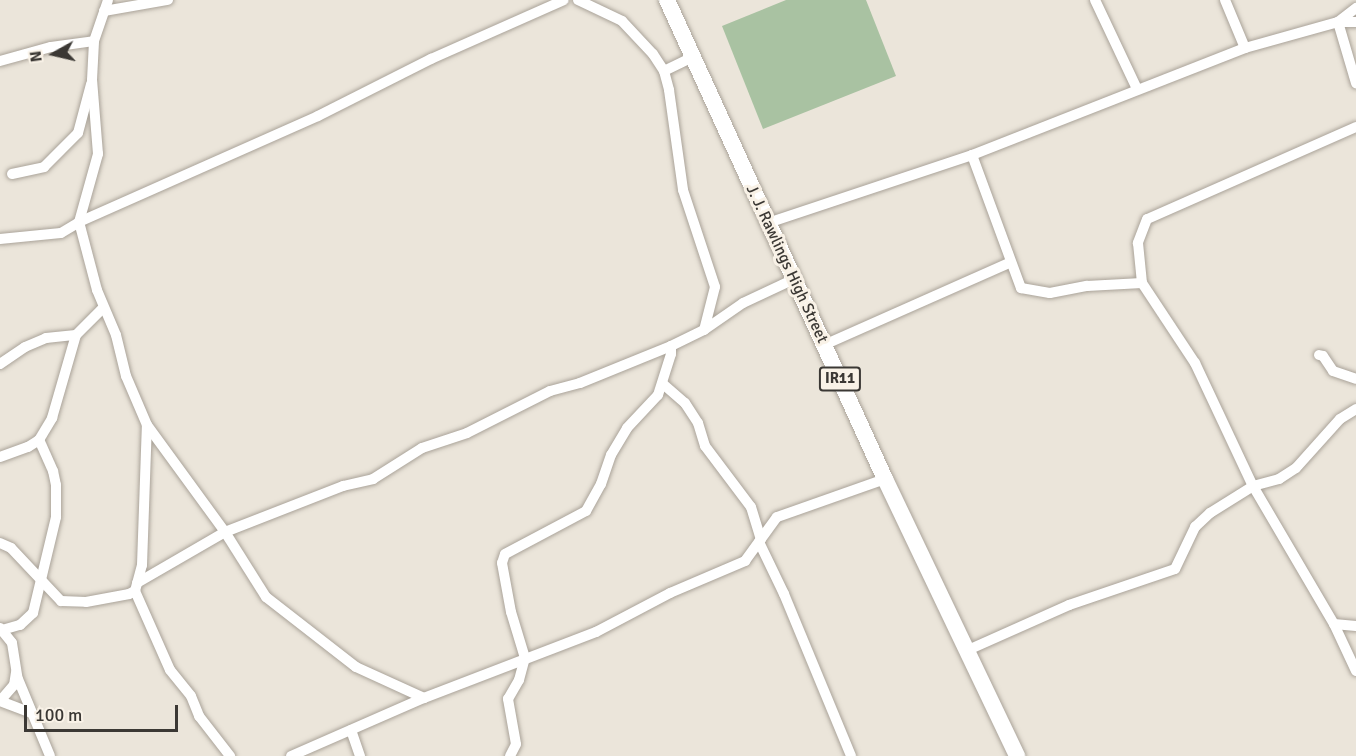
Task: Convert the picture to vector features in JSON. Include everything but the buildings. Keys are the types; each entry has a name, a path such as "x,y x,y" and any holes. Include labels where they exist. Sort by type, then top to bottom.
{"main road":[{"name":"J. J. Rawlings High Street","path":"667,0 885,479 1017,756"}],"street":[{"path":"108,0 94,41 92,80 98,154 79,222 103,308 116,335 126,376 147,425 225,532 266,597 356,667 424,698"},
{"path":"104,11 168,0"},
{"path":"0,239 61,233 79,222 318,116 431,59 564,0"},
{"path":"578,0 622,21 653,54 664,71 669,90 683,190 715,287 704,330"},
{"path":"1095,0 1137,89"},
{"path":"1226,0 1245,48"},
{"path":"1338,22 1356,8"},
{"path":"1338,22 1356,83"},
{"path":"768,223 972,155 1245,48 1338,22 1356,22"},
{"path":"0,61 51,47 94,41"},
{"path":"664,71 693,57"},
{"path":"12,174 44,167 78,133 92,80"},
{"path":"1356,127 1148,219 1138,243 1142,283 1195,363 1253,486 1334,624 1356,671"},
{"path":"78,133 98,132"},
{"path":"972,155 1009,263 1021,288 1050,293 1087,286 1142,283"},
{"path":"824,345 1009,263"},
{"path":"0,543 11,548 61,601 86,602 136,587 225,532 343,486 373,479 422,448 467,433 550,391 580,383 671,346 704,330 743,303 794,279"},
{"path":"0,457 28,447 39,440 52,418 76,335 103,308"},
{"path":"0,364 25,347 46,338 76,335"},
{"path":"510,756 516,744 508,699 519,680 525,658 511,612 502,563 505,554 586,511 601,484 610,455 627,428 658,395 663,384 671,346"},
{"path":"1319,356 1323,356 1333,371 1356,379"},
{"path":"663,384 685,403 698,423 705,446 751,507 760,541 851,756"},
{"path":"968,650 1069,604 1175,569 1195,527 1210,513 1253,486 1279,479 1296,468 1340,419 1356,409"},
{"path":"147,425 142,565 136,587 160,654 191,696 199,716 230,756"},
{"path":"39,440 53,471 56,485 56,517 50,531 33,613 20,626 1,629 12,643 16,669 50,756"},
{"path":"291,756 424,698 596,632 670,593 745,561 777,517 885,479"},
{"path":"1334,624 1356,626"},
{"path":"16,669 14,685 0,701 32,713"},
{"path":"351,730 360,756"}],"green space":[{"path":"786,0 866,0 896,76 763,129 722,26"}]}
